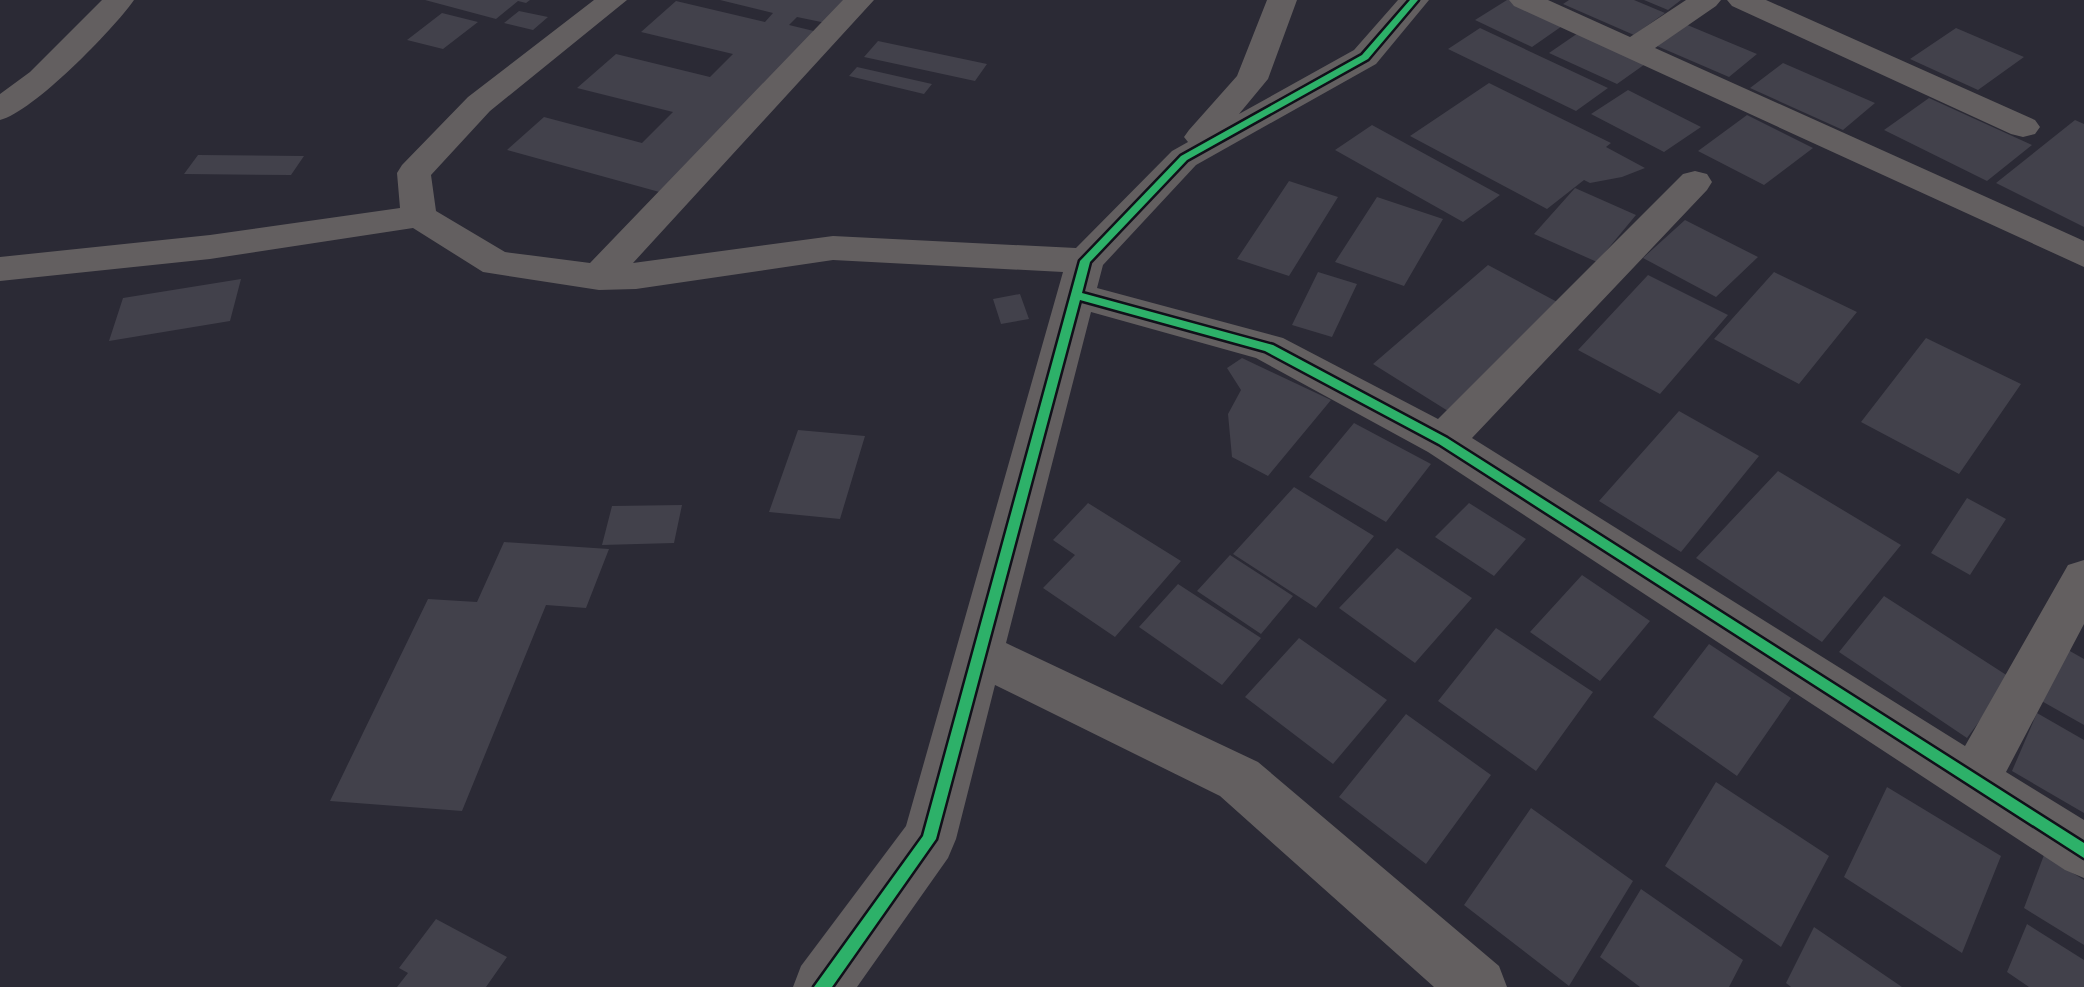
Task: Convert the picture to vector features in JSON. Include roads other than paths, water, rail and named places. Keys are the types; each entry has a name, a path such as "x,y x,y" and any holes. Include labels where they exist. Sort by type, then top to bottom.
{"street":[{"path":"0,110 41,79 119,0"},
{"path":"419,216 414,173 479,104 612,0"},
{"path":"599,277 859,0"},
{"path":"822,987 929,839 1080,278 1252,79 1282,0"},
{"path":"1184,158 1365,57 1414,0"},
{"path":"1524,0 2084,255"},
{"path":"1632,49 1706,0"},
{"path":"1742,0 2023,127"},
{"path":"1443,441 1695,182"},
{"path":"0,269 159,254 308,235 419,216 496,263 599,277 636,276 833,248 1080,278 1269,348 1443,441 2084,851"},
{"path":"1974,780 2084,579"},
{"path":"979,653 1239,779 1478,987"}]}
